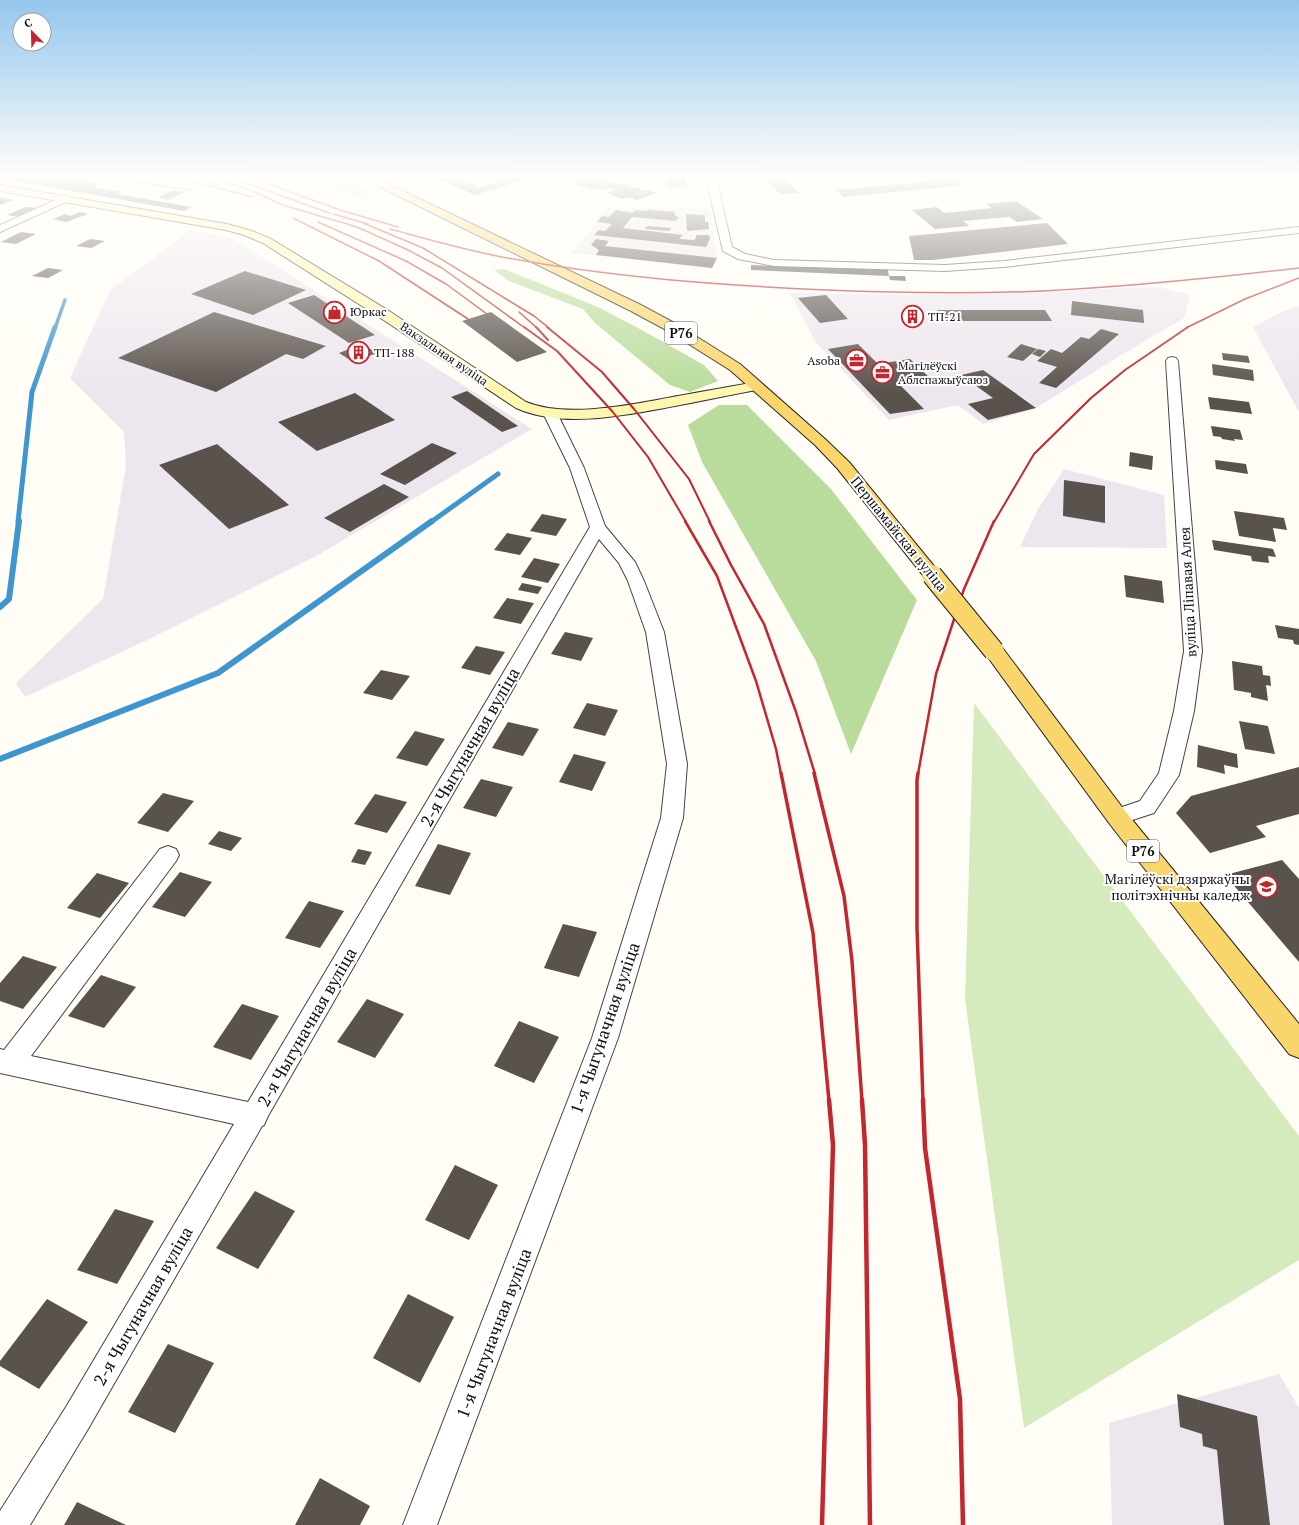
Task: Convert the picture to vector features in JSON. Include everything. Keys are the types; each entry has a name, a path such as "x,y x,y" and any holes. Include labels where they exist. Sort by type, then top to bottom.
{"main road":[{"name":"Вакзальная вуліца","path":"278,249 381,312 521,405 535,411 582,414 634,408 756,386"},
{"name":"Першамайская вуліца","path":"513,249 654,318 735,367 820,442 843,465 994,651 1117,817 1299,1045"}],"street":[{"path":"728,249 732,253 742,257 774,263 945,268 1004,264 1133,249"},
{"name":"вуліца Ліпавая Алея","path":"1117,817 1147,808 1169,775 1184,711 1193,651 1172,361"},
{"path":"550,413 577,468 598,527"},
{"name":"2-я Чыгуначная вуліца","path":"11,1525 77,1418 255,1116 598,527"},
{"name":"1-я Чыгуначная вуліца","path":"420,1525 605,1038 672,818 677,764 655,632 636,581 627,562 598,527"},
{"path":"168,855 5,1062 255,1116"}],"shaded area":[{"path":"165,249 250,249 532,429 318,555 143,642 25,697 16,683 103,599 126,466 124,432 70,378 110,290"},
{"path":"575,249 716,249 717,258 712,268 572,253"},
{"path":"1159,287 1190,295 1184,318 1036,408 983,424 958,405 889,420 815,341 790,293 939,295"},
{"path":"1299,306 1299,412 1253,327 1282,312"},
{"path":"1064,469 1164,495 1167,548 1020,547 1037,511"},
{"path":"1279,1374 1299,1408 1299,1525 1112,1525 1109,1423"}],"green space":[{"path":"504,269 598,307 704,365 718,381 690,392 670,385 595,323 583,309 509,281 494,270"},
{"path":"719,405 747,405 831,489 917,600 851,754 816,661 702,462 688,425"},
{"path":"974,703 1299,1136 1299,1260 1024,1428 965,999"}],"building":[{"path":"598,249 635,249 717,258 712,268 596,255 599,250"},
{"path":"912,249 1024,249 933,260 914,260"},
{"path":"751,265 888,270 889,276 751,270"},
{"path":"48,268 63,270 48,278 32,276"},
{"path":"245,271 306,290 253,315 191,294"},
{"path":"889,276 905,276 906,281 890,280"},
{"path":"314,295 375,335 349,343 288,303"},
{"path":"826,295 848,319 820,323 798,298"},
{"path":"1072,301 1143,310 1144,323 1071,315"},
{"path":"937,310 1045,310 1052,321 942,321"},
{"path":"214,312 326,346 303,359 286,354 216,392 118,358"},
{"path":"491,312 547,352 517,362 462,321"},
{"name":"ТП-21","path":"913,312 923,321 913,322 903,314"},
{"path":"1101,329 1119,334 1056,388 1039,383 1057,367 1037,361 1051,349 1062,353 1081,337 1089,339"},
{"name":"ТП-188","path":"362,344 377,353 353,362 339,353"},
{"path":"858,344 878,364 910,359 933,381 901,386 924,409 890,414 828,349"},
{"path":"1021,344 1037,349 1023,361 1007,357"},
{"path":"1038,349 1046,351 1040,357 1032,354"},
{"path":"1222,353 1248,356 1250,363 1223,360"},
{"path":"1212,364 1253,370 1254,381 1213,375"},
{"path":"983,370 1036,408 988,420 968,404 993,398 961,375"},
{"path":"467,391 518,426 502,432 451,397"},
{"path":"355,393 395,420 317,451 278,422"},
{"path":"1208,397 1249,402 1252,414 1210,409"},
{"path":"1211,426 1240,430 1243,440 1234,439 1235,441 1213,436"},
{"path":"432,443 457,453 405,485 380,474"},
{"path":"217,444 289,505 229,529 159,465"},
{"path":"1130,452 1153,456 1152,470 1129,466"},
{"path":"1215,460 1246,464 1248,474 1216,469"},
{"path":"1064,480 1105,486 1105,523 1063,516"},
{"path":"384,484 409,497 350,532 324,518"},
{"path":"1234,511 1284,518 1287,530 1273,528 1276,542 1239,536"},
{"path":"542,514 567,519 556,536 530,531"},
{"path":"507,533 532,538 520,555 494,550"},
{"path":"1212,540 1273,549 1276,557 1268,556 1269,563 1252,561 1251,556 1214,550"},
{"path":"534,558 560,564 548,583 521,577"},
{"path":"1124,575 1162,581 1164,603 1126,597"},
{"path":"522,583 542,587 538,594 518,590"},
{"path":"507,598 534,603 521,624 493,618"},
{"path":"1275,625 1299,629 1299,645 1294,644 1293,640 1278,638"},
{"path":"565,632 593,638 581,661 551,654"},
{"path":"476,646 505,652 490,675 461,668"},
{"path":"1232,661 1262,666 1263,675 1270,676 1271,686 1266,685 1268,701 1251,697 1251,693 1234,690"},
{"path":"381,670 410,676 392,700 363,693"},
{"path":"587,703 618,710 605,736 573,728"},
{"path":"1239,721 1268,726 1275,754 1245,749"},
{"path":"508,722 539,729 523,756 492,748"},
{"path":"415,731 445,739 427,766 396,758"},
{"path":"1198,745 1237,754 1238,768 1224,765 1225,774 1197,767"},
{"path":"574,754 606,762 592,791 559,782"},
{"path":"1299,767 1299,814 1256,826 1266,837 1210,853 1176,813 1191,796"},
{"path":"481,779 513,787 496,817 463,808"},
{"path":"163,793 194,801 168,832 137,823"},
{"path":"375,794 407,802 387,833 354,824"},
{"path":"219,831 242,838 231,851 208,844"},
{"path":"438,844 471,853 450,895 415,886"},
{"path":"358,849 372,852 365,865 351,862"},
{"path":"1282,860 1299,879 1299,962 1225,875"},
{"path":"180,872 212,882 185,917 152,907"},
{"path":"97,873 129,883 100,918 67,908"},
{"path":"309,901 344,911 320,948 285,938"},
{"path":"563,924 597,932 579,977 544,968"},
{"path":"23,956 57,967 23,1009 0,1001 0,983"},
{"path":"101,975 136,987 104,1028 68,1016"},
{"path":"367,999 404,1014 375,1058 337,1042"},
{"path":"242,1004 279,1016 251,1060 213,1047"},
{"path":"519,1021 559,1037 534,1083 494,1066"},
{"path":"455,1165 498,1185 469,1240 425,1220"},
{"path":"255,1191 295,1211 258,1269 216,1248"},
{"path":"115,1209 154,1221 117,1284 77,1270"},
{"path":"408,1294 454,1317 420,1383 373,1358"},
{"path":"47,1299 88,1322 39,1389 0,1366 0,1361"},
{"path":"168,1344 214,1363 175,1433 128,1412"},
{"path":"1177,1394 1257,1416 1270,1525 1224,1525 1217,1450 1203,1446 1202,1434 1180,1427"},
{"path":"320,1478 370,1506 360,1525 295,1525"},
{"path":"77,1502 126,1525 64,1525"}],"waterway":[{"path":"55,328 65,300"},
{"path":"18,522 32,392 55,327"},
{"path":"431,522 498,474"},
{"path":"0,607 9,599 19,521"},
{"path":"0,759 218,673 432,521"}],"railway":[{"path":"355,249 379,261 468,319"},
{"path":"379,249 406,261 446,284 487,314"},
{"path":"406,249 442,268 525,328"},
{"path":"425,249 534,316 549,328"},
{"path":"467,249 538,263 620,275 743,286 880,292 988,293 1042,291 1171,282 1299,268"},
{"path":"1188,327 1245,299 1299,278"},
{"path":"519,312 537,328"},
{"path":"524,327 557,351 612,411 648,457 686,522"},
{"path":"547,327 602,372 634,409 689,479 710,522"},
{"path":"994,522 1034,454 1091,398 1125,370 1188,327"},
{"path":"537,328 548,340"},
{"path":"685,521 717,576 756,681 776,749 781,774"},
{"path":"709,521 731,565 764,624 796,712 815,774"},
{"path":"918,774 936,674 964,589 994,521"},
{"path":"781,773 813,933 829,1101"},
{"path":"814,773 844,896 852,961 862,1101"},
{"path":"918,773 917,928 923,1101"},
{"path":"822,1525 833,1145 829,1100"},
{"path":"862,1100 865,1145 870,1525"},
{"path":"923,1100 925,1148 960,1399 963,1525"}],"place":[{"name":"Юркас","path":"334,312"},
{"name":"ТП-21","path":"913,317"},
{"name":"ТП-188","path":"358,353"},
{"name":"Asoba","path":"856,361"},
{"name":"Магілёўскі Аблспажыўсаюз","path":"882,373"},
{"name":"Магілёўскі дзяржаўны політэхнічны каледж","path":"1266,887"}]}
